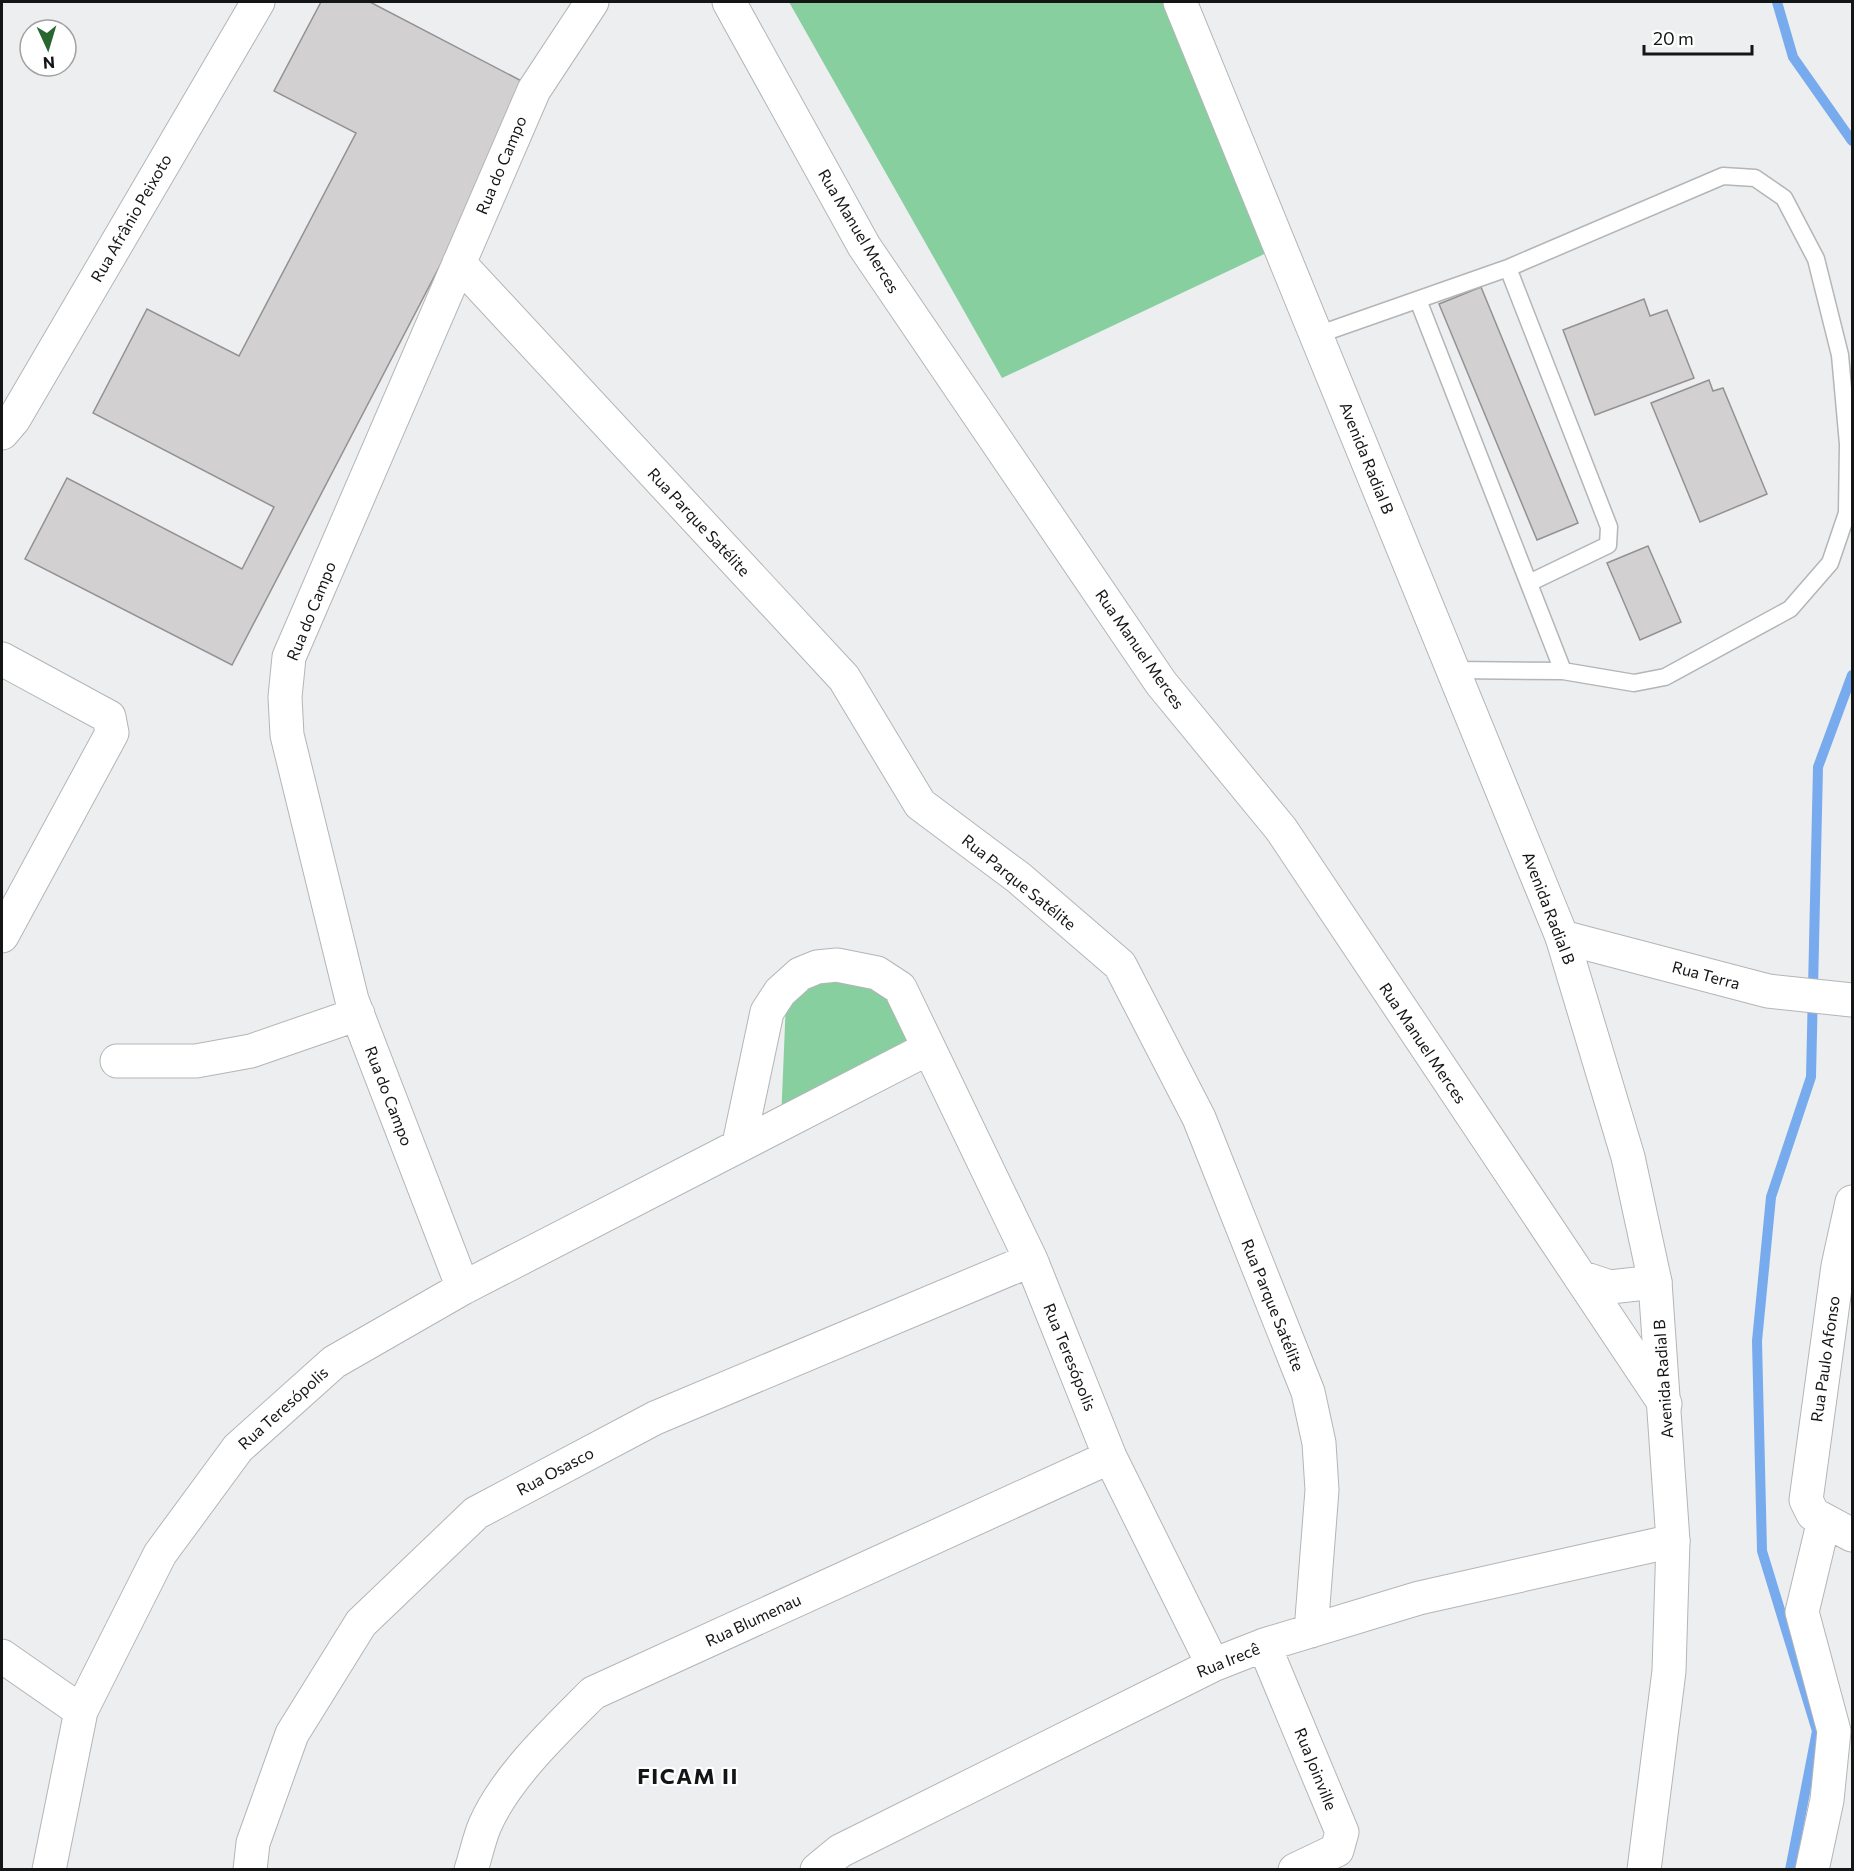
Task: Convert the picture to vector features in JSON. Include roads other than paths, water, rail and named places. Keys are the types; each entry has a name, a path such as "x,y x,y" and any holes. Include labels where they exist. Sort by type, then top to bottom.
{"street":[{"name":"Rua Afrânio Peixoto","path":"2,433 14,419 258,2"},
{"name":"Rua do Campo","path":"463,1288 358,1014 287,735 285,697 289,657 534,90 592,2"},
{"name":"Rua Manuel Merces","path":"729,2 864,246 1161,683 1281,829 1665,1404"},
{"name":"Avenida Radial B","path":"1180,2 1562,937 1628,1157 1655,1282 1673,1541 1669,1671 1644,1869"},
{"name":"Rua Parque Satélite","path":"459,263 844,678 920,804 1019,878 1120,965 1200,1118 1308,1392 1319,1443 1322,1490 1311,1631"},
{"path":"2,659 109,717 112,724 112,733 2,936"},
{"name":"Rua Terra","path":"1562,937 1768,991 1850,1000"},
{"name":"Rua Teresópolis","path":"740,1144 767,1012 780,992 800,974 817,967 837,965 857,967 884,977 900,988 1031,1260 1110,1457 1213,1665"},
{"path":"117,1061 196,1061 251,1051 358,1014"},
{"name":"Rua Teresópolis","path":"49,1869 81,1711 160,1554 237,1448 334,1362 463,1288 929,1048"},
{"name":"Rua Paulo Afonso","path":"1819,1517 1806,1500 1845,1269 1852,1202"},
{"name":"Rua Osasco","path":"250,1869 254,1844 292,1734 361,1623 476,1513 655,1418 1031,1260"},
{"path":"1580,1277 1610,1287 1655,1282"},
{"name":"Rua Blumenau","path":"471,1869 485,1824 516,1776 549,1736 593,1693 1110,1457"},
{"path":"1812,1869 1827,1800 1841,1777 1834,1731 1802,1612 1819,1517 1852,1535"},
{"name":"Rua Irecê","path":"817,1869 840,1851 1213,1665 1264,1645 1419,1598 1673,1541"},
{"name":"Rua Joinville","path":"1264,1645 1342,1832 1337,1850 1295,1869"},
{"path":"2,1656 81,1711"}],"lane":[{"path":"1317,335 1508,268 1723,176 1755,178 1784,198 1816,259 1840,356 1848,444 1847,513 1830,563 1790,609 1665,677 1634,683 1563,670 1453,670"},
{"path":"1508,268 1610,527 1611,538 1608,545 1529,584"},
{"path":"1418,300 1563,670"}],"waterway":[{"path":"1777,2 1793,57 1852,141"},
{"path":"1790,1870 1817,1731 1762,1551 1757,1341 1771,1197 1811,1077 1818,767 1852,675"}],"district":[{"name":"FICAM II","path":"688,1776"}]}
